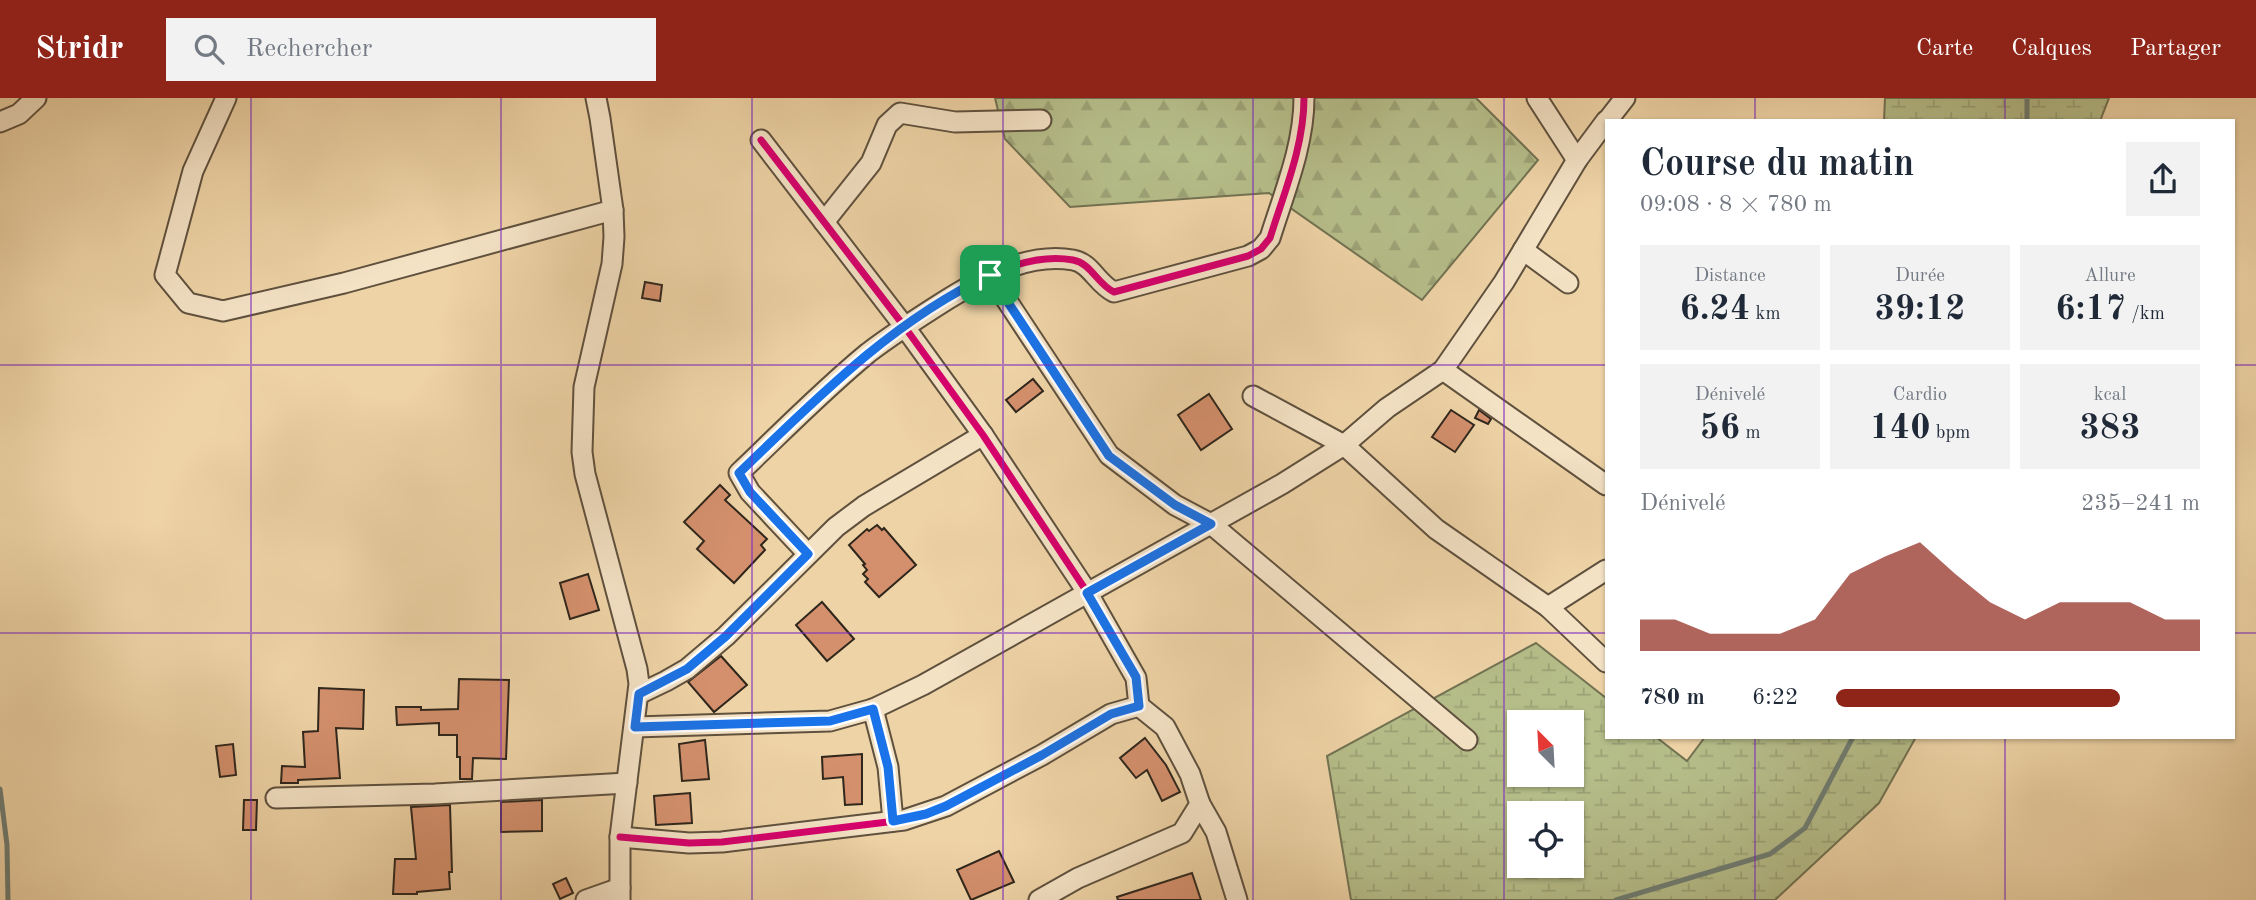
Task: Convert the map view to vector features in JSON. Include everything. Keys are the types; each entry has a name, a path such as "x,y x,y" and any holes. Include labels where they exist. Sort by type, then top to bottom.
{"street":[{"path":"0,122 19,114 37,98"},
{"path":"226,98 192,171 165,275 188,303 223,311 344,283 613,210"},
{"path":"586,900 620,894 620,837 639,694 638,669 584,474 582,452 584,387 612,264 613,210 596,98"},
{"path":"808,554 750,492 739,473 835,381 904,326 990,275 1028,262 1060,258 1077,261 1087,267 1104,287 1114,292 1248,256 1261,249 1270,238 1300,138 1304,98"},
{"path":"1537,98 1577,160"},
{"path":"1609,119 1625,98"},
{"path":"824,222 871,163 887,125 901,113 955,122 1041,120"},
{"path":"635,727 830,721 873,709 923,685 1282,484 1344,445 1387,408 1443,370 1523,250 1577,160 1605,124"},
{"path":"761,140 904,326 983,435 1087,593 1136,677 1139,706 1165,727 1190,774 1200,804 1216,832 1237,900"},
{"path":"1523,250 1568,283"},
{"path":"990,275 1109,456 1175,505 1211,524 1466,740"},
{"path":"1443,370 1605,484"},
{"path":"1253,396 1344,445 1436,530 1548,607 1605,661"},
{"path":"639,694 687,669 726,636 836,527 864,506 983,435"},
{"path":"1548,607 1605,571"},
{"path":"620,837 689,843 722,842 893,821 926,814 1042,755 1111,714 1139,706"},
{"path":"873,709 888,767 893,821"},
{"path":"276,798 435,794 627,783"},
{"path":"1039,900 1078,878 1182,833 1200,804"}],"green space":[{"path":"995,98 1476,98 1538,160 1422,300 1269,193 1070,207 1005,139"},
{"path":"1885,98 2109,98 2101,119 1884,119"},
{"path":"1536,643 1605,697 1605,739 1659,739 1687,761 1704,739 1915,739 1879,803 1775,900 1351,900 1327,756"}],"building":[{"path":"645,282 662,285 660,301 642,298"},
{"path":"1033,379 1043,391 1016,412 1006,400"},
{"path":"1209,394 1232,429 1201,450 1178,415"},
{"path":"1451,410 1474,425 1455,452 1432,437"},
{"path":"1479,410 1491,419 1488,424 1475,418"},
{"path":"720,485 730,495 725,500 767,539 761,545 765,550 734,583 697,549 704,541 684,522"},
{"path":"877,525 882,530 884,528 916,565 879,597 865,582 868,579 863,574 867,570 863,565 865,564 849,545 867,529 869,531"},
{"path":"588,574 599,610 570,619 560,583"},
{"path":"822,602 854,639 827,661 796,625"},
{"path":"721,656 747,685 714,712 688,682"},
{"path":"459,679 509,680 506,759 473,758 472,779 460,779 457,735 439,735 439,723 397,725 396,707 421,707 421,710 458,709"},
{"path":"319,688 364,690 363,729 336,728 340,778 281,783 282,766 305,767 303,732 318,731"},
{"path":"1145,738 1166,765 1180,792 1162,801 1147,770 1136,778 1120,758"},
{"path":"705,740 709,779 682,781 679,744"},
{"path":"233,744 236,775 220,777 216,746"},
{"path":"862,754 862,804 845,805 843,777 823,779 822,757"},
{"path":"690,793 692,823 656,825 654,796"},
{"path":"244,800 257,800 256,830 243,830"},
{"path":"542,800 542,831 501,832 501,802"},
{"path":"450,805 450,889 393,894 395,859 416,859 411,807"},
{"path":"999,851 1014,882 971,900 957,870"},
{"path":"1192,873 1201,900 1118,900 1117,897"},
{"path":"566,878 573,893 560,899 553,884"}],"waterway":[{"path":"2027,98 2027,119"},
{"path":"1616,900 1770,854 1805,828 1852,739"},
{"path":"0,789 7,845 8,900"}],"cycle path":[{"path":"808,554 750,492 739,473 819,396 868,353 898,332 962,291 1007,268 1056,258 1073,260 1085,265 1114,292 1248,256 1261,249 1270,238 1292,169 1301,134 1304,98"},
{"path":"620,837 689,843 722,842 904,820 946,806 1042,755 1111,714 1139,706 1136,678 1087,592 983,435 904,326 761,140"}],"route":[{"path":"990,275 1109,456 1175,505 1211,524 1087,593 1136,677 1139,706 1111,714 1042,755 946,806 926,814 893,821 888,767 873,709 830,721 635,727 639,694 687,669 726,636 808,554 750,492 739,473 835,381 870,352 904,326 990,275"}]}
